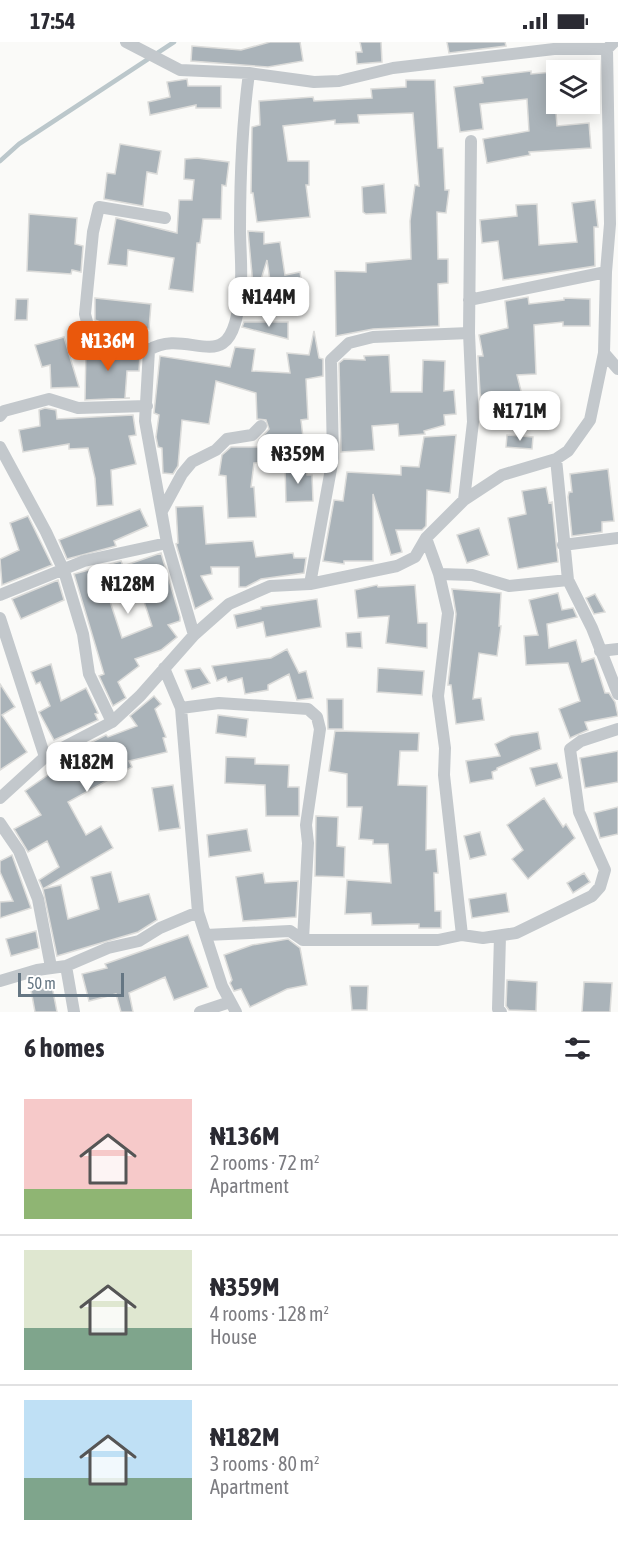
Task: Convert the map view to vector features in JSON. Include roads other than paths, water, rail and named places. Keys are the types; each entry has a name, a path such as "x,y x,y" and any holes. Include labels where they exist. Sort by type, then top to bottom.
{"street":[{"path":"0,798 45,757 112,722 140,696 194,635 229,604 270,585 310,584 397,566 415,557 426,538 464,500 502,475 556,459 568,451 590,420 604,353 606,272 614,223 610,45 554,49 393,68 339,81 314,82 249,74 180,70 148,48 126,42"},
{"path":"554,49 565,42"},
{"path":"149,350 160,343 177,341 209,347 221,345 229,338 240,296 240,189 244,111 249,74"},
{"path":"464,500 473,422 469,333 471,141"},
{"path":"149,350 88,326 85,314 93,232 99,207 165,218"},
{"path":"469,300 606,272"},
{"path":"310,584 333,458 331,360 349,343 373,337 469,333"},
{"path":"149,350 145,421 167,543 194,635"},
{"path":"604,353 618,369"},
{"path":"0,416 4,411 50,399 78,408 147,406"},
{"path":"162,511 182,474 192,462 216,450 227,439 252,435 261,426"},
{"path":"0,447 46,532 64,571 83,634 89,674 112,722"},
{"path":"556,459 567,580 592,628 618,694"},
{"path":"426,538 439,574 448,613 438,696 446,748 444,775 462,935"},
{"path":"563,545 618,538"},
{"path":"0,595 93,559 167,543"},
{"path":"439,574 472,575 509,586 567,580"},
{"path":"0,618 45,757"},
{"path":"600,651 618,648"},
{"path":"164,668 181,708 198,912 222,986 233,1007 200,1012"},
{"path":"181,708 219,703 276,706 308,709 317,717 320,729 306,825 308,843 303,940"},
{"path":"206,935 290,931 303,940 438,940 462,935 483,938 516,933 592,896 600,887 605,870 579,812 570,749 581,741 618,729"},
{"path":"0,823 19,851 38,898 51,967"},
{"path":"0,981 51,967 66,966 108,948 139,941 160,928 198,912"},
{"path":"500,936 498,1009 501,1012"},
{"path":"66,966 74,1012"}],"waterway":[{"path":"0,161 19,144 174,42"}]}
